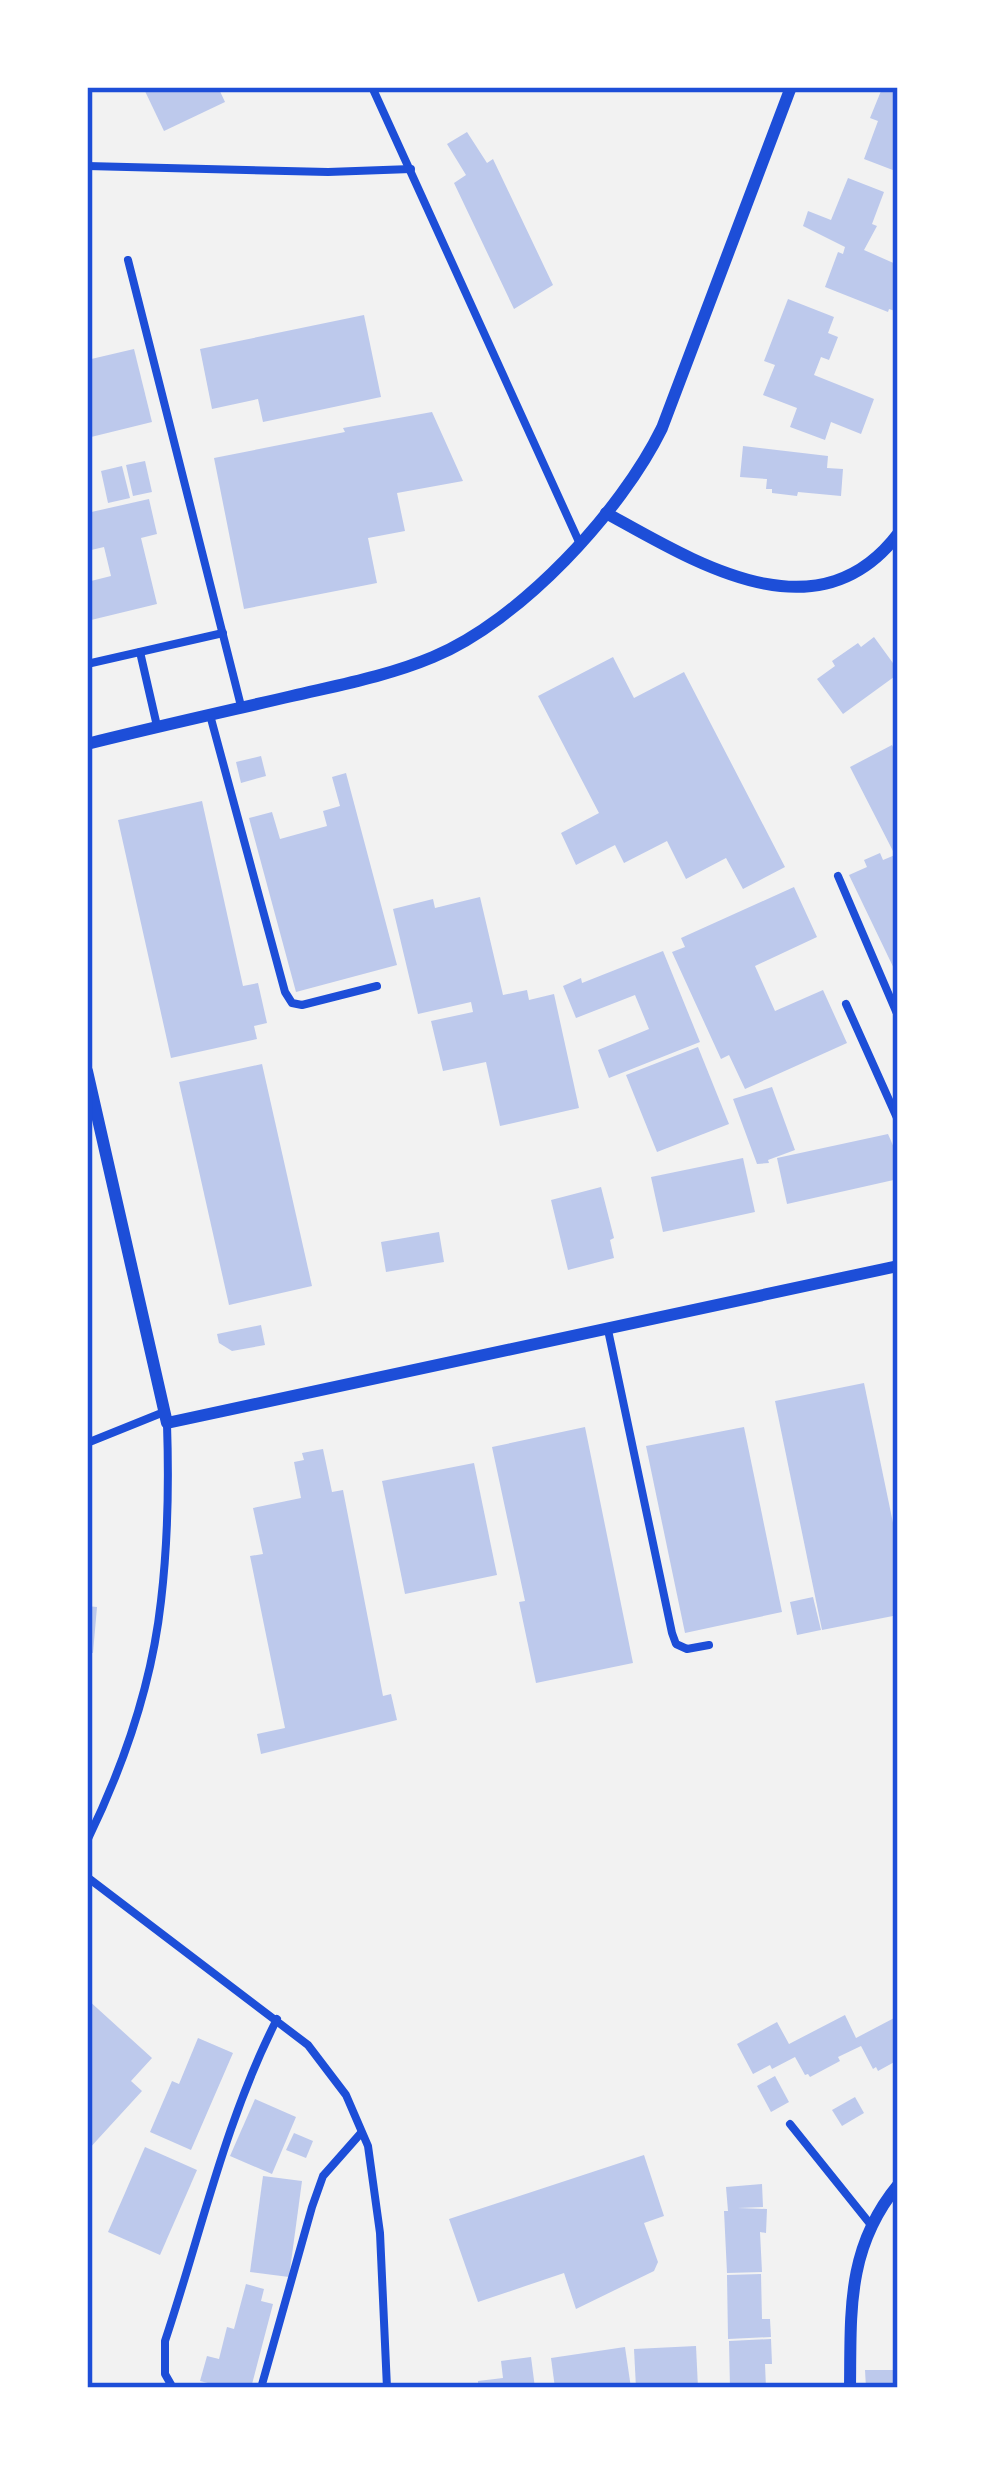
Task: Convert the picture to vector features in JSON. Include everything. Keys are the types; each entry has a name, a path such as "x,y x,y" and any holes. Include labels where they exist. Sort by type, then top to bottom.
{"street":[{"path":"87,744 374,676 446,651 486,627 580,545 646,459 662,428 791,87"},
{"path":"606,513 728,576 793,588 850,575 875,560 898,533"},
{"path":"87,1071 166,1417 608,1330 898,1266"},
{"path":"850,2388 855,2271 872,2226 898,2185"}],"lane":[{"path":"372,87 580,545"},
{"path":"87,166 328,172 411,169"},
{"path":"128,260 242,707"},
{"path":"87,664 223,633"},
{"path":"140,652 158,727"},
{"path":"210,715 284,992 292,1003 302,1005 377,986"},
{"path":"838,876 898,1016"},
{"path":"846,1004 898,1120"},
{"path":"608,1330 671,1633 676,1644 687,1648 709,1645"},
{"path":"87,1443 166,1417 166,1550 158,1622 126,1745 110,1794 87,1840"},
{"path":"87,1877 308,2045 346,2095 368,2146 380,2233 387,2388"},
{"path":"173,2388 165,2374 165,2342 233,2124 257,2057 277,2019"},
{"path":"790,2124 872,2226"},
{"path":"261,2388 323,2176 361,2133"}],"building":[{"path":"143,87 218,87 225,102 164,131"},
{"path":"872,87 898,87 898,172 864,159 878,121 870,118 881,91"},
{"path":"467,132 487,163 493,159 553,285 514,309 454,183 466,175 447,144"},
{"path":"848,178 884,192 872,224 877,226 864,250 898,265 898,312 825,287 838,252 843,254 845,247 803,226 808,211 831,220"},
{"path":"788,299 834,317 828,333 838,337 829,360 821,357 814,375 874,399 861,434 831,422 825,440 790,427 797,408 763,395 775,365 764,361"},
{"path":"364,315 381,397 263,422 258,399 212,409 200,349"},
{"path":"134,349 152,422 87,438 87,360"},
{"path":"432,412 463,481 397,493 405,531 368,538 377,583 244,609 214,458"},
{"path":"743,446 828,456 827,468 843,469 841,496 772,493 766,489 767,479 740,477"},
{"path":"145,461 152,492 133,496 126,465"},
{"path":"122,466 130,498 108,503 101,471"},
{"path":"149,499 157,534 141,538 157,604 87,621 87,582 111,576 104,547 87,551 87,513"},
{"path":"874,637 898,674 843,714 817,679 835,666 832,661"},
{"path":"613,657 634,698 684,672 785,867 743,889 726,858 686,879 667,841 624,863 615,845 576,865 561,833 599,813 538,696"},
{"path":"892,745 898,757 898,977 849,875 867,867 864,860 880,853 883,860 895,855 850,767"},
{"path":"261,756 266,776 241,783 236,762"},
{"path":"346,773 397,965 296,992 249,818 272,812 280,839 327,826 323,811 340,806 332,777"},
{"path":"202,801 243,986 258,983 267,1023 254,1026 257,1039 171,1058 118,820"},
{"path":"794,887 817,937 755,966 775,1011 823,990 847,1043 745,1089 729,1055 721,1059 672,952 685,947 681,938"},
{"path":"480,897 503,995 527,990 529,1000 554,994 579,1108 500,1126 486,1062 443,1071 431,1021 473,1012 471,1002 418,1014 393,909 433,899 435,908"},
{"path":"663,951 700,1042 609,1078 598,1050 649,1029 635,995 576,1018 563,986"},
{"path":"698,1047 729,1124 657,1152 626,1075"},
{"path":"262,1064 312,1286 229,1305 179,1082"},
{"path":"772,1087 795,1150 757,1164 733,1099"},
{"path":"888,1134 898,1157 898,1179 787,1204 777,1158"},
{"path":"743,1158 755,1212 663,1232 651,1177"},
{"path":"601,1187 614,1238 610,1240 614,1258 568,1270 551,1200"},
{"path":"439,1232 444,1262 386,1272 381,1242"},
{"path":"261,1325 265,1345 232,1351 219,1343 217,1334"},
{"path":"864,1383 898,1547 898,1615 822,1630 775,1401"},
{"path":"585,1427 633,1663 536,1683 519,1602 525,1601 492,1447"},
{"path":"744,1427 782,1612 685,1633 646,1446"},
{"path":"323,1449 332,1492 343,1490 383,1696 391,1694 397,1720 261,1754 257,1734 285,1728 250,1556 263,1554 253,1508 301,1498 294,1462 304,1460 302,1453"},
{"path":"474,1463 497,1575 405,1594 382,1481"},
{"path":"813,1597 821,1630 797,1635 790,1602"},
{"path":"87,1606 97,1607 93,1653 87,1653"},
{"path":"87,1999 152,2058 131,2081 142,2091 87,2151"},
{"path":"845,2015 856,2038 898,2016 898,2060 878,2071 861,2046 810,2077 795,2057 753,2074 737,2044 777,2022 789,2044"},
{"path":"198,2038 233,2053 191,2150 150,2132 172,2081 179,2084"},
{"path":"775,2076 789,2102 771,2112 757,2086"},
{"path":"855,2097 864,2113 842,2126 832,2110"},
{"path":"255,2099 296,2117 272,2174 230,2156"},
{"path":"294,2133 313,2141 306,2158 286,2150"},
{"path":"145,2147 197,2170 160,2255 108,2232"},
{"path":"644,2155 664,2216 644,2223 658,2262 654,2271 576,2309 564,2273 478,2302 449,2219"},
{"path":"263,2176 302,2181 289,2277 250,2272"},
{"path":"762,2184 763,2207 738,2208 767,2209 766,2233 760,2232 762,2272 727,2273 726,2187"},
{"path":"761,2274 762,2319 770,2319 771,2337 728,2339 727,2275"},
{"path":"246,2284 264,2289 261,2301 273,2304 251,2388 200,2381 207,2356 219,2359 227,2327 234,2329"},
{"path":"771,2339 766,2388 730,2388 729,2341"},
{"path":"696,2346 698,2388 636,2388 634,2349"},
{"path":"625,2347 631,2388 555,2388 551,2358"},
{"path":"531,2357 535,2388 478,2388 478,2381 503,2378 501,2361"},
{"path":"865,2370 898,2370 898,2388 866,2388"}]}
